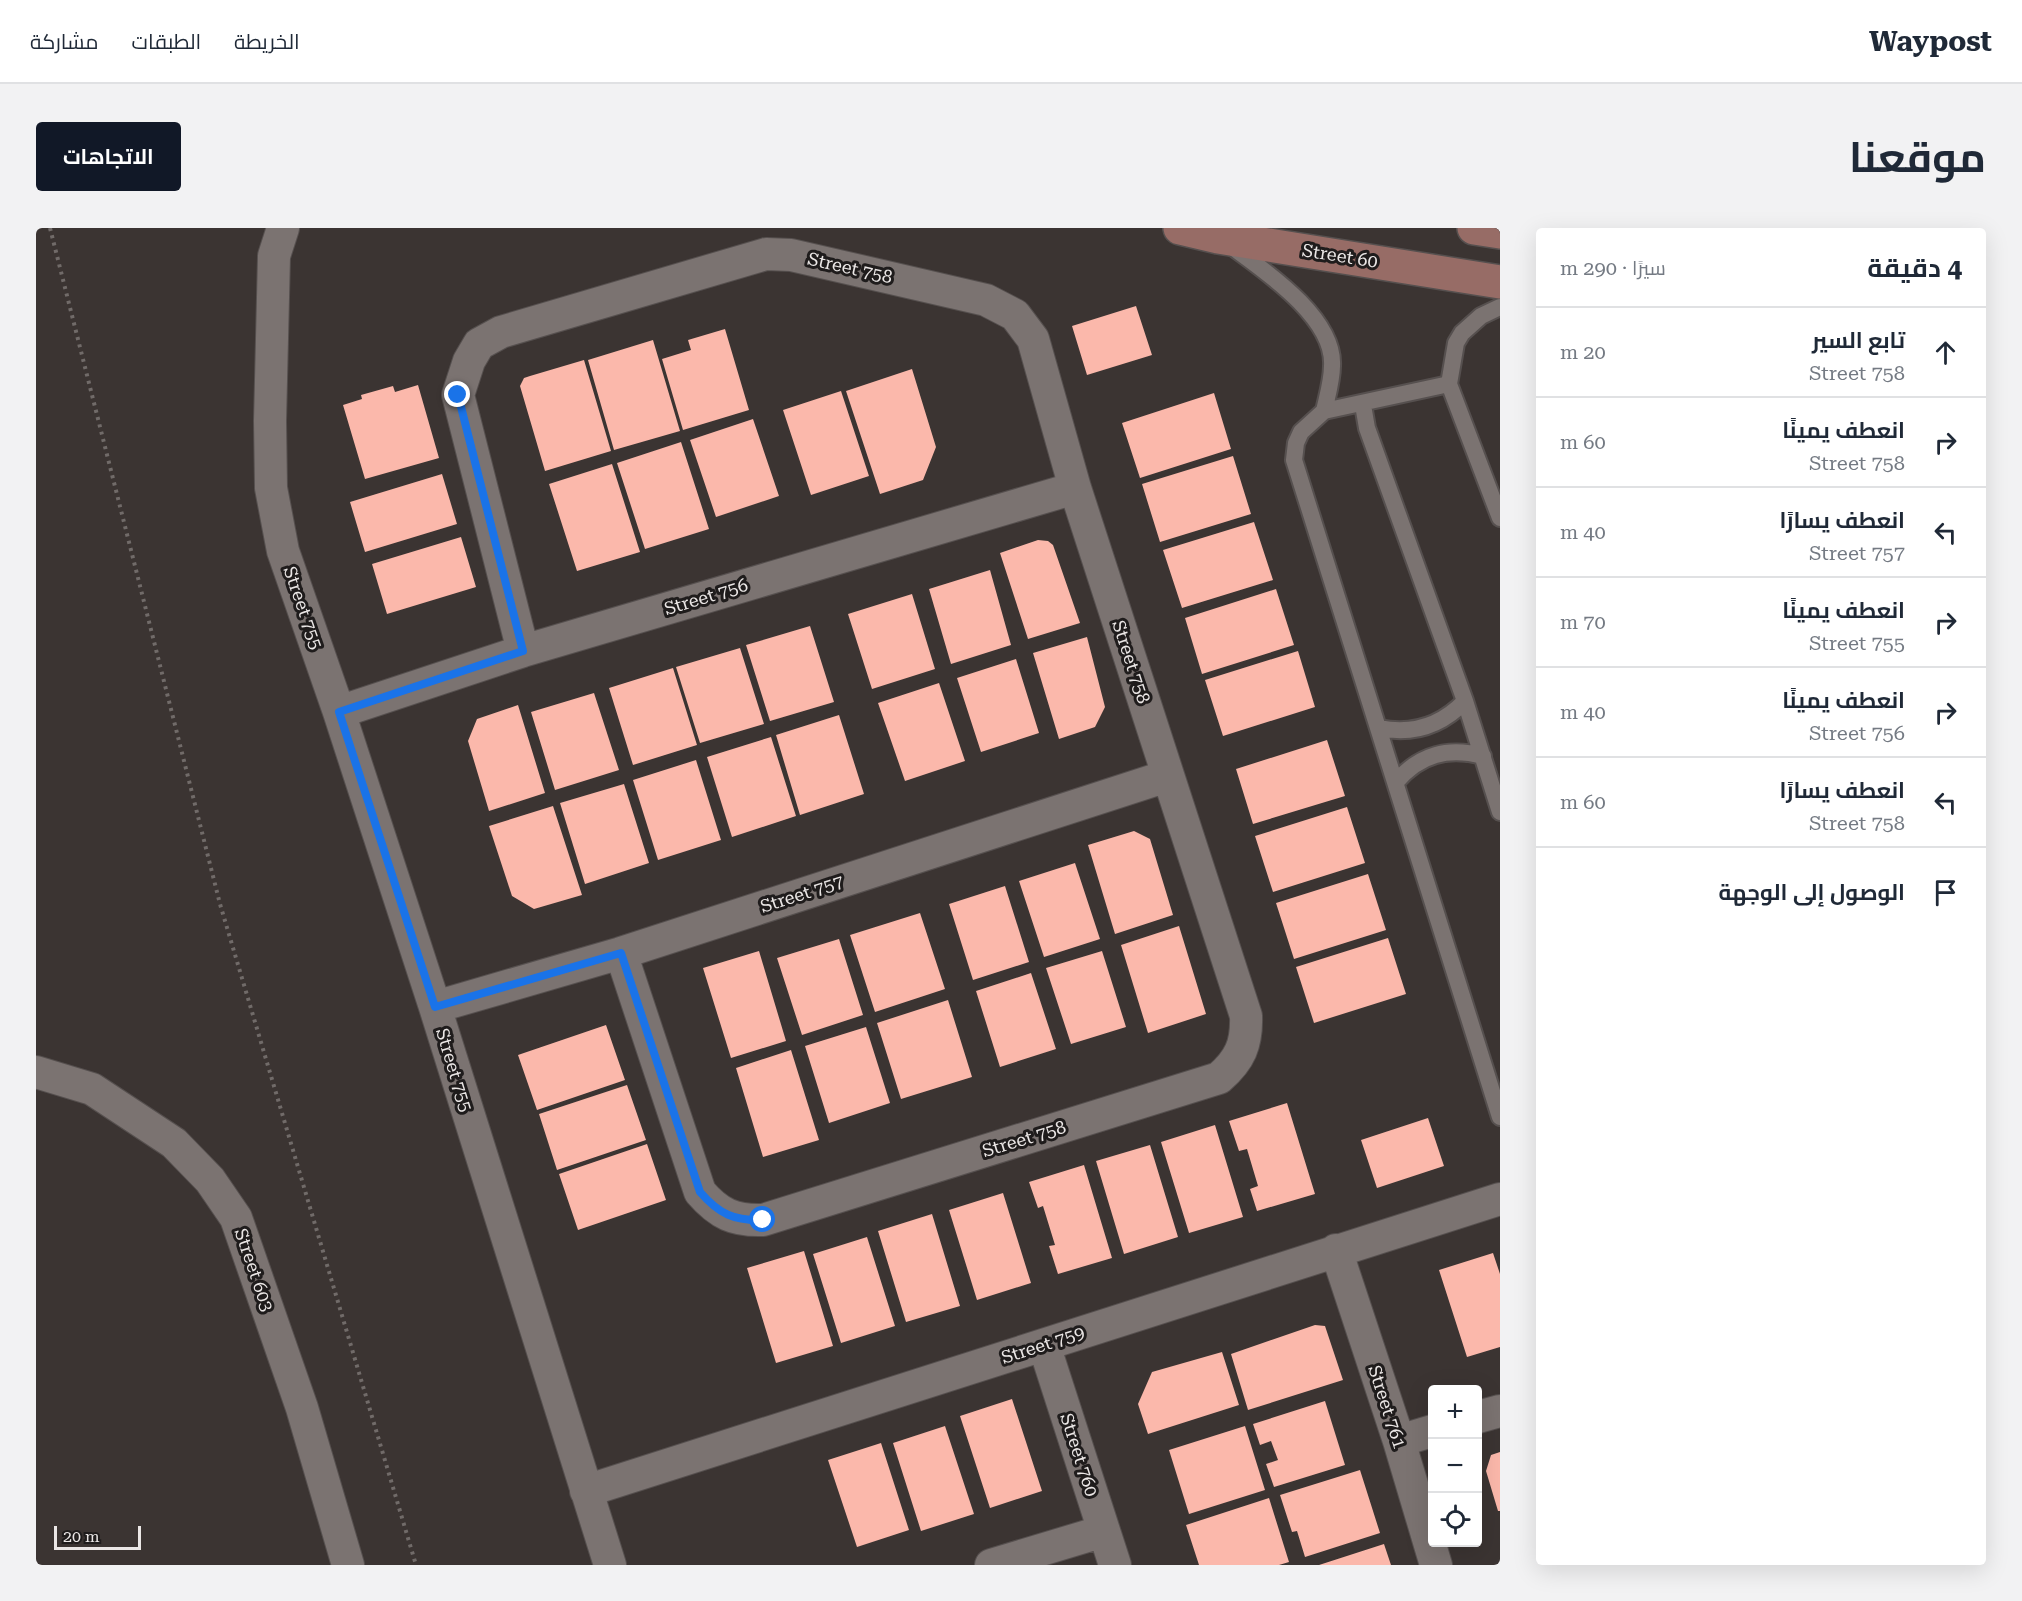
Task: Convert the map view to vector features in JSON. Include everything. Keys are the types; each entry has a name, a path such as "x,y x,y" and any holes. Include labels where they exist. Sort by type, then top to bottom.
{"main road":[{"name":"Street 60","path":"1180,228 1218,237 1500,282"},
{"path":"1474,228 1500,232"}],"street":[{"name":"Street 755","path":"274,237 271,488 283,551 339,712 435,1007 610,1565"},
{"name":"Street 758","path":"523,651 458,395 469,362 479,344 501,332 766,254 791,255 986,300 1015,315 1034,339 1075,488 1246,1016 1247,1035 1242,1052 1219,1078 763,1220 742,1221 723,1215 700,1192 621,953"},
{"name":"Street 756","path":"339,712 523,651 1075,488"},
{"name":"Street 757","path":"435,1007 621,953 1167,776"},
{"name":"Street 603","path":"36,1072 92,1089 174,1143 210,1180 236,1218 302,1408 348,1565"},
{"name":"Street 759","path":"586,1491 1500,1199"},
{"name":"Street 761","path":"1336,1250 1399,1441 1436,1565"},
{"name":"Street 760","path":"1044,1345 1115,1565"},
{"path":"1482,1417 1500,1411"},
{"path":"1399,1441 1428,1432"},
{"path":"991,1565 1104,1531"}],"lane":[{"path":"1218,237 1282,283 1303,305 1324,334 1333,364 1324,411"},
{"path":"1500,307 1481,316 1462,333 1456,343 1449,384 1500,518"},
{"path":"1449,384 1363,405 1324,411 1301,432 1296,443 1294,460 1396,782 1494,1079 1500,1118"},
{"path":"1363,405 1367,428 1465,701 1500,812"},
{"path":"1379,728 1393,731 1422,729 1453,713 1465,701"},
{"path":"1396,782 1413,765 1434,754 1467,752 1483,756"}],"path":[{"path":"50,228 220,904 416,1565"}],"building":[{"path":"1136,306 1152,355 1087,375 1072,326"},
{"path":"725,329 749,410 683,430 662,359 691,350 688,340"},
{"path":"653,340 680,431 614,450 588,360"},
{"path":"584,360 611,451 545,471 520,386 524,378"},
{"path":"912,369 936,447 923,480 880,494 846,391"},
{"path":"418,385 439,458 365,479 343,405 362,399 361,395 393,386 395,392"},
{"path":"841,391 869,476 811,495 783,410"},
{"path":"1214,393 1231,449 1140,478 1122,423"},
{"path":"753,419 779,496 716,517 690,440"},
{"path":"681,442 709,529 645,549 617,463"},
{"path":"1233,456 1251,514 1160,542 1142,484"},
{"path":"612,464 640,552 577,571 549,484"},
{"path":"442,474 457,524 365,552 350,502"},
{"path":"1254,522 1273,580 1182,608 1163,550"},
{"path":"461,537 476,587 387,614 372,564"},
{"path":"1038,540 1048,541 1053,545 1080,623 1028,639 1000,553"},
{"path":"990,570 1011,645 951,664 929,589"},
{"path":"1276,589 1294,645 1202,674 1185,618"},
{"path":"912,594 935,669 872,689 848,614"},
{"path":"810,626 834,702 770,721 746,645"},
{"path":"1087,637 1105,707 1095,727 1059,739 1033,653"},
{"path":"740,648 764,724 700,743 676,667"},
{"path":"1298,651 1315,707 1223,736 1205,680"},
{"path":"1016,659 1039,733 981,752 957,678"},
{"path":"673,668 697,745 633,765 609,688"},
{"path":"939,683 965,761 905,781 878,703"},
{"path":"594,693 619,770 555,790 531,712"},
{"path":"518,705 545,793 489,811 468,741 477,719"},
{"path":"839,715 864,794 800,815 776,735"},
{"path":"771,737 796,816 732,837 707,757"},
{"path":"1327,740 1345,796 1253,824 1236,769"},
{"path":"696,760 721,840 658,860 633,780"},
{"path":"624,784 649,863 585,884 560,803"},
{"path":"553,806 582,895 534,909 512,896 489,826"},
{"path":"1347,807 1365,863 1273,892 1255,836"},
{"path":"1134,831 1150,839 1173,915 1115,934 1088,845"},
{"path":"1075,863 1100,939 1044,957 1019,881"},
{"path":"1368,874 1386,930 1294,959 1276,903"},
{"path":"1005,886 1029,962 973,980 949,904"},
{"path":"920,913 945,989 875,1012 850,935"},
{"path":"1179,926 1206,1014 1148,1033 1121,945"},
{"path":"1388,938 1406,994 1314,1023 1296,967"},
{"path":"839,939 863,1015 802,1035 777,958"},
{"path":"759,951 786,1041 731,1058 703,968"},
{"path":"1102,951 1126,1027 1071,1044 1046,968"},
{"path":"1031,973 1056,1049 1000,1067 976,991"},
{"path":"948,1000 972,1077 901,1099 877,1023"},
{"path":"606,1025 625,1080 537,1110 518,1055"},
{"path":"866,1027 890,1103 829,1123 805,1046"},
{"path":"791,1050 819,1140 763,1157 736,1068"},
{"path":"627,1085 646,1140 557,1170 539,1114"},
{"path":"1287,1103 1315,1194 1257,1211 1250,1189 1258,1186 1247,1149 1239,1151 1229,1121"},
{"path":"1428,1118 1444,1166 1377,1188 1361,1140"},
{"path":"1215,1125 1243,1217 1189,1233 1161,1142"},
{"path":"647,1144 666,1200 578,1230 559,1174"},
{"path":"1150,1145 1178,1237 1124,1254 1096,1161"},
{"path":"1084,1165 1112,1258 1058,1274 1049,1246 1055,1245 1043,1206 1038,1208 1029,1182"},
{"path":"1003,1193 1031,1283 977,1300 949,1210"},
{"path":"932,1214 960,1306 906,1322 878,1231"},
{"path":"867,1237 895,1326 841,1343 813,1254"},
{"path":"804,1251 833,1346 776,1363 747,1268"},
{"path":"1493,1253 1500,1274 1500,1347 1467,1357 1439,1270"},
{"path":"1315,1325 1325,1326 1343,1380 1248,1410 1231,1354"},
{"path":"1222,1352 1239,1405 1148,1434 1138,1404 1152,1372"},
{"path":"1012,1399 1042,1491 990,1508 960,1416"},
{"path":"1325,1401 1345,1465 1274,1487 1266,1464 1278,1460 1271,1441 1260,1445 1253,1424"},
{"path":"945,1426 974,1514 921,1531 893,1443"},
{"path":"1245,1426 1265,1490 1189,1514 1169,1450"},
{"path":"881,1443 909,1530 857,1547 828,1460"},
{"path":"1500,1452 1500,1511 1498,1511 1486,1471 1491,1455"},
{"path":"1360,1470 1380,1533 1305,1557 1297,1531 1292,1532 1280,1495"},
{"path":"1269,1498 1289,1562 1279,1565 1199,1565 1186,1525"},
{"path":"1384,1544 1391,1565 1319,1565"}],"route":[{"path":"458,395 523,651 339,712 435,1007 621,953 700,1192 723,1215 742,1221 763,1220"}]}
